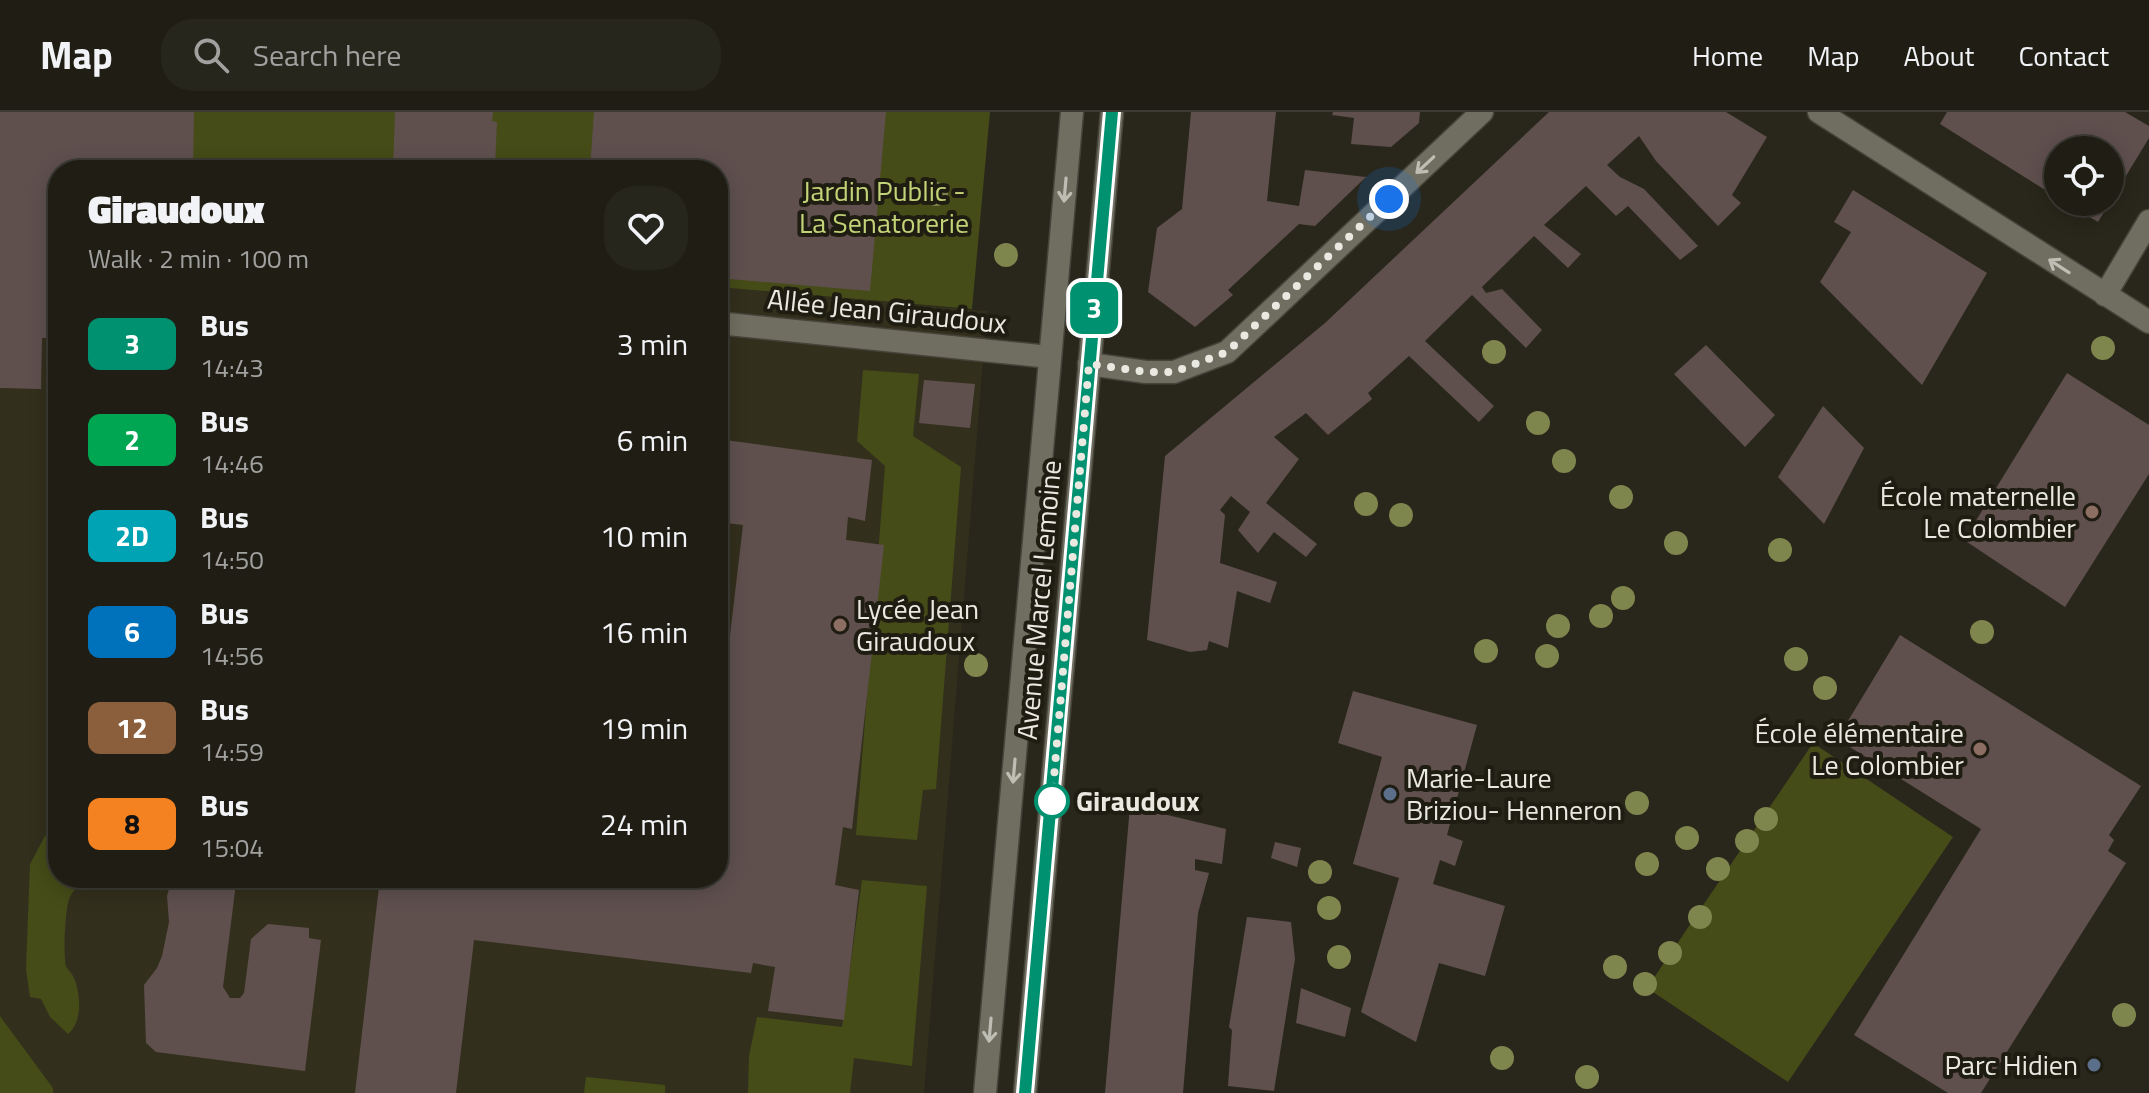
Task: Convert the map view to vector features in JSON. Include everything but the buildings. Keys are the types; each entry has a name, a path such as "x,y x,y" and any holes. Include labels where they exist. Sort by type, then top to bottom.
{"main road":[{"name":"Avenue Marcel Lemoine","path":"985,1093 1072,112"},
{"name":"Avenue Marcel Lemoine","path":"1025,1093 1112,112"},
{"path":"1089,364 1146,372 1174,372 1227,352 1482,112"},
{"path":"1819,112 2149,322"},
{"path":"2105,295 2149,221"},
{"name":"Allée Jean Giraudoux","path":"728,324 1050,357"}],"shaded area":[{"name":"Lycée Jean Giraudoux","path":"728,288 987,311 924,1093 53,1093 53,1088 0,1016 0,321 48,293 48,888 728,888"}],"green space":[{"name":"Jardin Public - La Senatorerie","path":"0,112 990,112 972,309 728,288 728,160 48,160"},
{"path":"863,370 919,374 913,436 961,467 936,789 923,790 917,840 856,835 885,466 857,441"},
{"path":"1813,743 1953,837 1788,1082 1647,988"},
{"path":"48,833 48,888 76,888 68,902 65,961 76,983 79,1006 76,1022 68,1034 50,1017 41,999 30,997 26,969 30,864"},
{"path":"862,880 927,886 912,1066 854,1058 850,1093 748,1093 749,1056 757,1017 842,1027"},
{"path":"0,1016 53,1088 53,1093 0,1093"},
{"path":"586,1077 665,1085 665,1093 584,1093"}],"bus line":[{"name":"3","path":"1025,1093 1112,112"}],"place":[{"name":"École maternelle Le Colombier","path":"2092,512"},
{"name":"Lycée Jean Giraudoux","path":"840,625"},
{"name":"École élémentaire Le Colombier","path":"1980,749"},
{"name":"Marie-Laure Briziou- Henneron","path":"1390,794"},
{"name":"Giraudoux","path":"1052,801"},
{"name":"Parc Hidien","path":"2094,1065"}],"route":[{"path":"1052,801 1089,364 1146,372 1174,372 1227,352 1389,199"}]}
